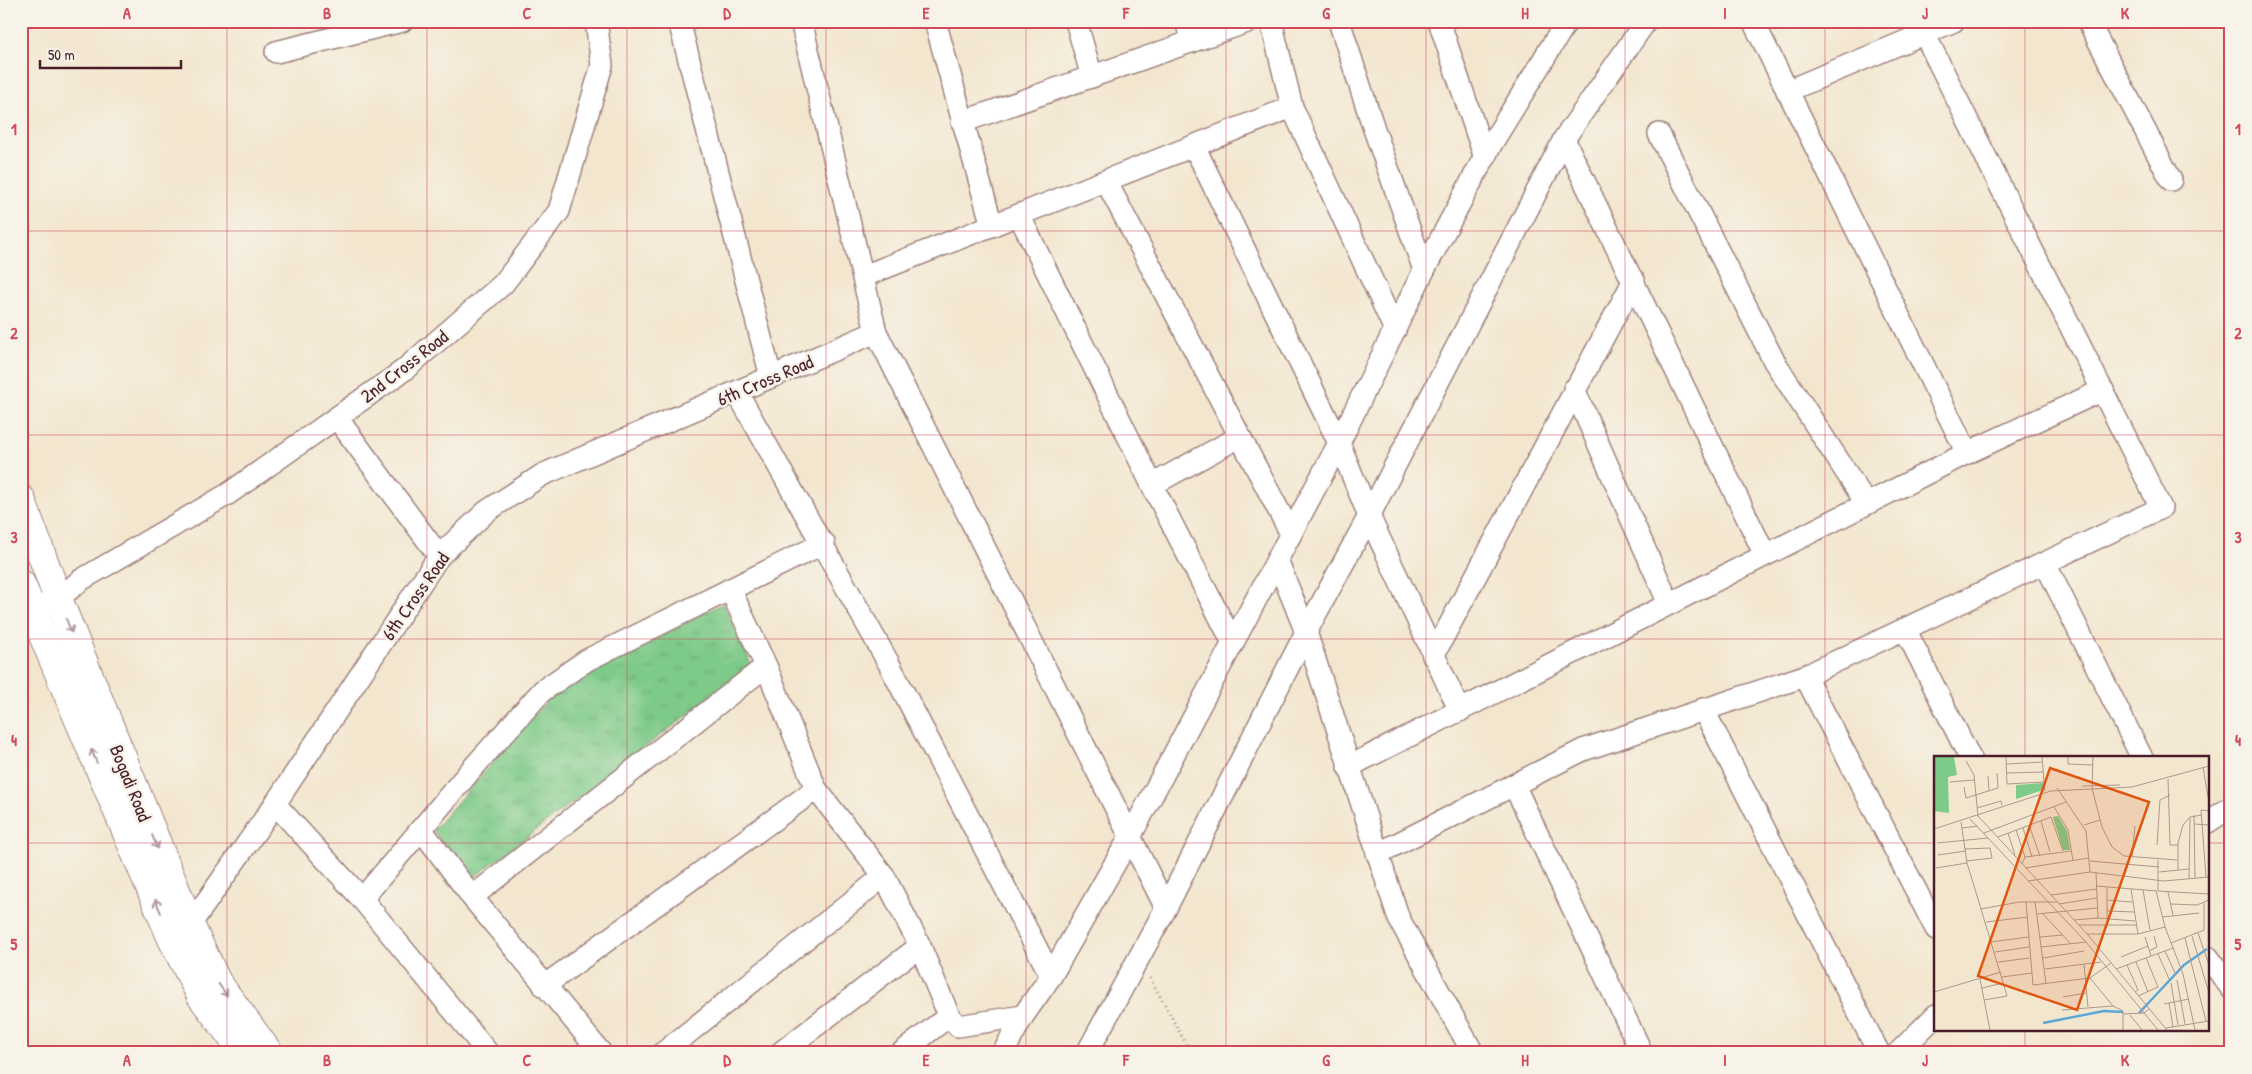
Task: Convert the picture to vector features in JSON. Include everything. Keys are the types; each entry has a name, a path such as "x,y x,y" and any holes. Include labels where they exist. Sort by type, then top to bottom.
{"main road":[{"name":"Bogadi Road","path":"21,499 181,932 201,996 235,1050"},
{"name":"Bogadi Road","path":"24,598 181,932 269,1053"}],"street":[{"path":"276,52 371,25 402,21"},
{"name":"2nd Cross Road","path":"55,591 81,580 228,494 404,370 503,284 559,210 602,65 596,21"},
{"path":"679,21 771,377"},
{"path":"802,21 876,332 1166,908"},
{"path":"935,21 992,226"},
{"path":"1076,21 1092,77"},
{"path":"1186,21 1192,42"},
{"path":"962,122 1250,21"},
{"path":"1271,21 1292,107 1395,330"},
{"path":"1340,21 1374,129 1424,270"},
{"path":"1438,21 1485,158"},
{"path":"1003,1053 1023,1016 1051,976 1130,837 1339,443 1424,270 1485,158 1567,21"},
{"path":"1087,1053 1166,908 1306,632 1564,139 1646,21"},
{"path":"1753,21 1967,453"},
{"path":"1786,90 1921,28 1954,21"},
{"path":"2088,21 2172,180"},
{"path":"1377,854 1583,750 1805,676 2161,508 1921,28"},
{"path":"864,276 1292,107"},
{"path":"1659,134 1774,361 1866,504"},
{"path":"1564,139 1634,280 1765,555"},
{"path":"1194,146 1339,443 1368,516 1460,711"},
{"path":"1106,181 1291,534"},
{"path":"1019,215 1152,485 1233,643"},
{"path":"1433,656 1634,280"},
{"name":"6th Cross Road","path":"181,932 275,804 439,556 487,511 542,475 876,332"},
{"path":"1574,390 1669,604"},
{"path":"1348,767 1967,453 2103,390"},
{"path":"737,392 824,543 888,662 1051,976"},
{"path":"336,418 439,556"},
{"path":"1152,485 1239,437"},
{"path":"362,899 542,691 587,660 824,543"},
{"path":"1278,560 1306,632 1348,767 1399,919 1473,1053"},
{"path":"2044,564 2141,756"},
{"path":"730,589 766,666 816,789 884,876 920,946 949,1016 958,1026 1023,1016"},
{"path":"24,598 55,591"},
{"path":"1905,629 1969,756"},
{"path":"472,897 766,666"},
{"path":"1805,676 1934,925"},
{"path":"1703,709 1879,1053"},
{"path":"1514,786 1642,1053"},
{"path":"544,986 816,789"},
{"path":"275,804 362,899 488,1053"},
{"path":"2210,821 2231,807"},
{"path":"421,829 472,897 601,1053"},
{"path":"663,1053 884,876"},
{"path":"780,1053 920,946"},
{"path":"2210,960 2231,988"},
{"path":"901,1053 949,1016"},
{"path":"1898,1053 1934,1017"}],"path":[{"path":"1138,958 1191,1053"}],"green space":[{"path":"723,603 752,666 469,881 433,830 552,695"}]}
